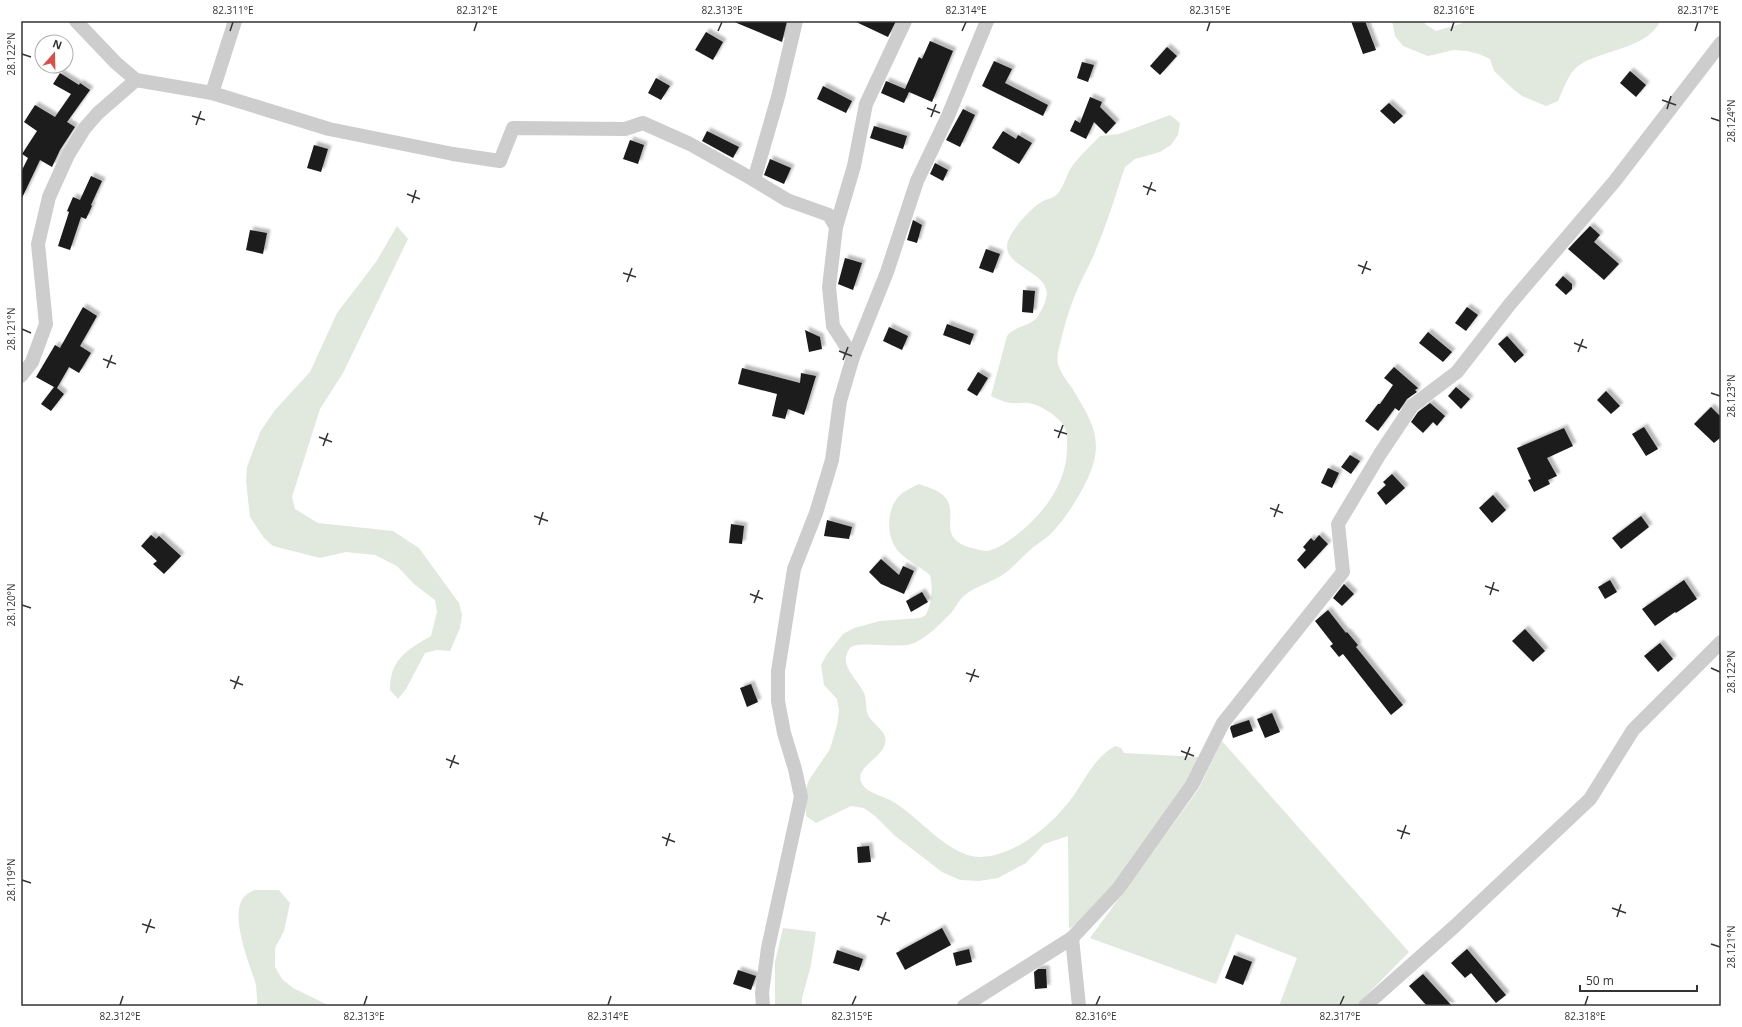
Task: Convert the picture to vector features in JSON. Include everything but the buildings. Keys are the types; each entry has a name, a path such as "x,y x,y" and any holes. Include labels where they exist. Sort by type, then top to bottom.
{"street":[{"path":"76,21 116,63 136,80 212,93 329,129 453,154 500,160 513,128 581,127 625,129 643,123 690,144 787,200 829,215 836,227"},
{"path":"212,93 235,21"},
{"path":"754,180 778,97 796,21"},
{"path":"853,358 833,326 829,287 836,227 854,166 866,104 905,21"},
{"path":"763,1006 762,993 768,948 801,797 795,769 784,733 778,701 778,671 794,568 816,513 832,460 840,401 853,358 887,272 917,181 948,116 987,21"},
{"path":"964,1006 1072,938 1118,889 1192,785 1223,723 1343,572 1338,524 1380,454 1412,406 1457,372 1510,304 1614,182 1721,43"},
{"path":"21,376 32,362 46,324 38,244 49,197 68,155 84,130 98,113 136,80"},
{"path":"1366,1006 1455,926 1590,799 1633,730 1721,642"},
{"path":"1072,938 1079,1006"}],"shaded area":[{"path":"1392,21 1424,21 1425,24 1436,31 1466,21 1660,21 1654,30 1646,37 1624,48 1588,60 1578,66 1574,69 1558,101 1546,106 1522,96 1494,71 1490,59 1479,54 1454,50 1428,56 1403,46 1395,36"},
{"path":"1170,115 1180,123 1178,135 1171,145 1160,152 1135,159 1125,167 1101,237 1075,294 1059,346 1059,367 1086,412 1091,423 1096,444 1092,468 1079,496 1063,519 1045,539 1031,549 1004,574 965,595 951,613 922,639 911,644 897,646 854,646 850,648 846,660 850,672 864,693 868,715 882,731 885,737 885,744 882,750 862,771 860,777 862,784 871,792 902,807 934,835 958,851 969,855 981,857 995,855 1022,844 1035,835 1068,803 1097,761 1108,750 1115,746 1121,748 1124,753 1199,757 1188,782 1154,833 1091,914 1069,929 1068,836 1044,844 1026,863 998,878 979,881 960,880 942,872 894,835 875,816 864,808 851,806 816,823 806,816 805,792 809,780 830,749 837,725 839,711 837,699 824,685 821,665 827,654 843,634 854,628 880,621 920,618 926,615 930,605 932,590 930,575 899,552 892,540 889,525 890,517 891,510 898,497 908,489 919,484 939,492 949,503 951,532 954,538 961,544 987,551 998,547 1014,537 1035,519 1052,496 1064,471 1067,440 1066,430 1061,421 1037,405 1027,403 1008,403 991,396 1007,336 1016,329 1035,320 1041,311 1046,298 1046,289 1043,282 1020,265 1008,253 1007,245 1012,233 1033,208 1043,201 1054,197 1058,193 1074,164 1100,136 1119,134"},
{"path":"397,226 408,239 343,373 320,409 292,497 295,509 318,523 393,531 419,548 459,603 462,615 460,628 450,651 437,650 425,653 406,689 398,699 390,690 393,670 407,651 431,636 437,612 435,600 414,584 397,566 375,555 346,552 320,558 273,546 264,538 250,517 246,481 247,467 260,432 275,410 310,372 337,313 376,262"},
{"path":"1222,741 1409,952 1356,1006 1279,1006 1297,958 1236,934 1216,984 1090,938 1198,790"},
{"path":"254,890 279,890 290,903 284,931 275,948 275,967 282,979 293,988 330,1006 257,1006 256,984 245,951 239,926 240,905 244,897"},
{"path":"783,928 816,932 811,965 802,998 802,1006 775,1006 775,962"}]}
